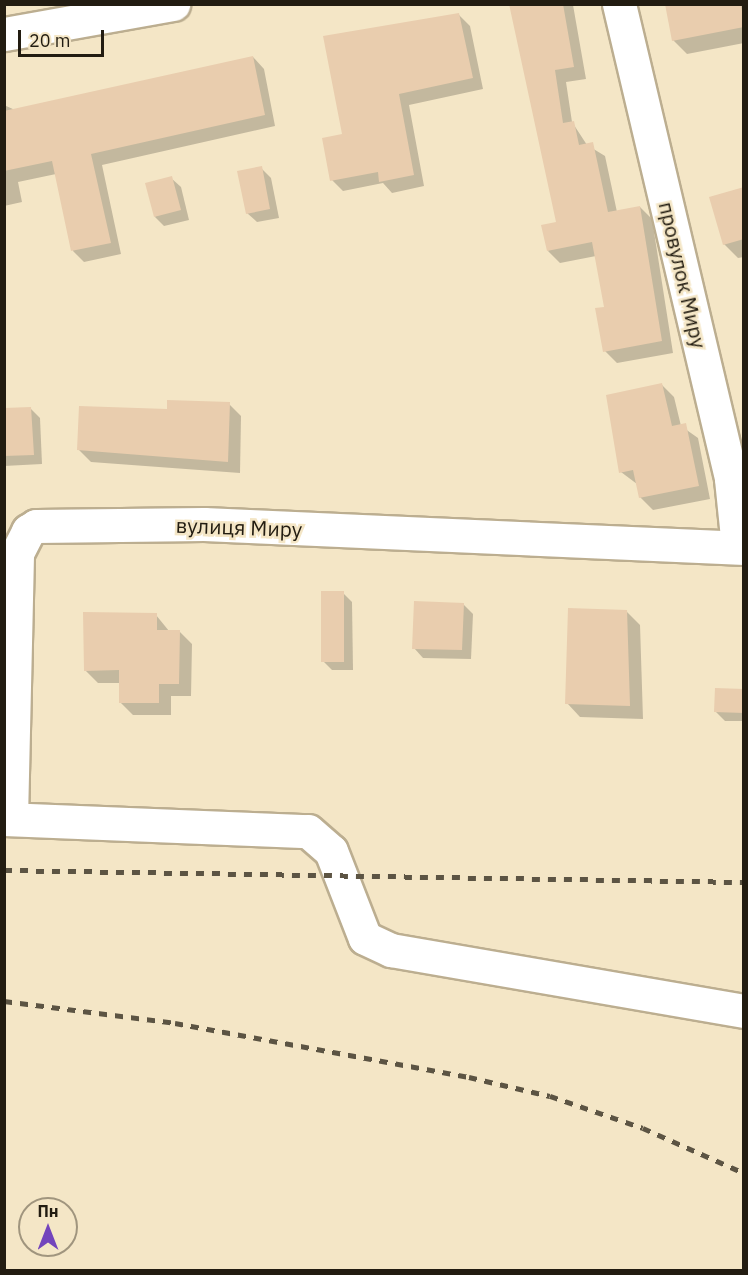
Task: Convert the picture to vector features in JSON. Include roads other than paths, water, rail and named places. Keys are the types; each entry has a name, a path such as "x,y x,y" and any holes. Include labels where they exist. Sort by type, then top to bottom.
{"street":[{"path":"4,34 173,4"},
{"name":"провулок Миру","path":"619,4 731,479 741,548"},
{"name":"вулиця Миру","path":"8,819 17,553 36,526 204,524 741,548"},
{"path":"8,819 308,831 331,851 365,938 391,950 744,1011"}],"railway":[{"path":"4,870 744,882"},
{"path":"4,1001 175,1023 469,1077 550,1096 643,1128 744,1173"}]}
